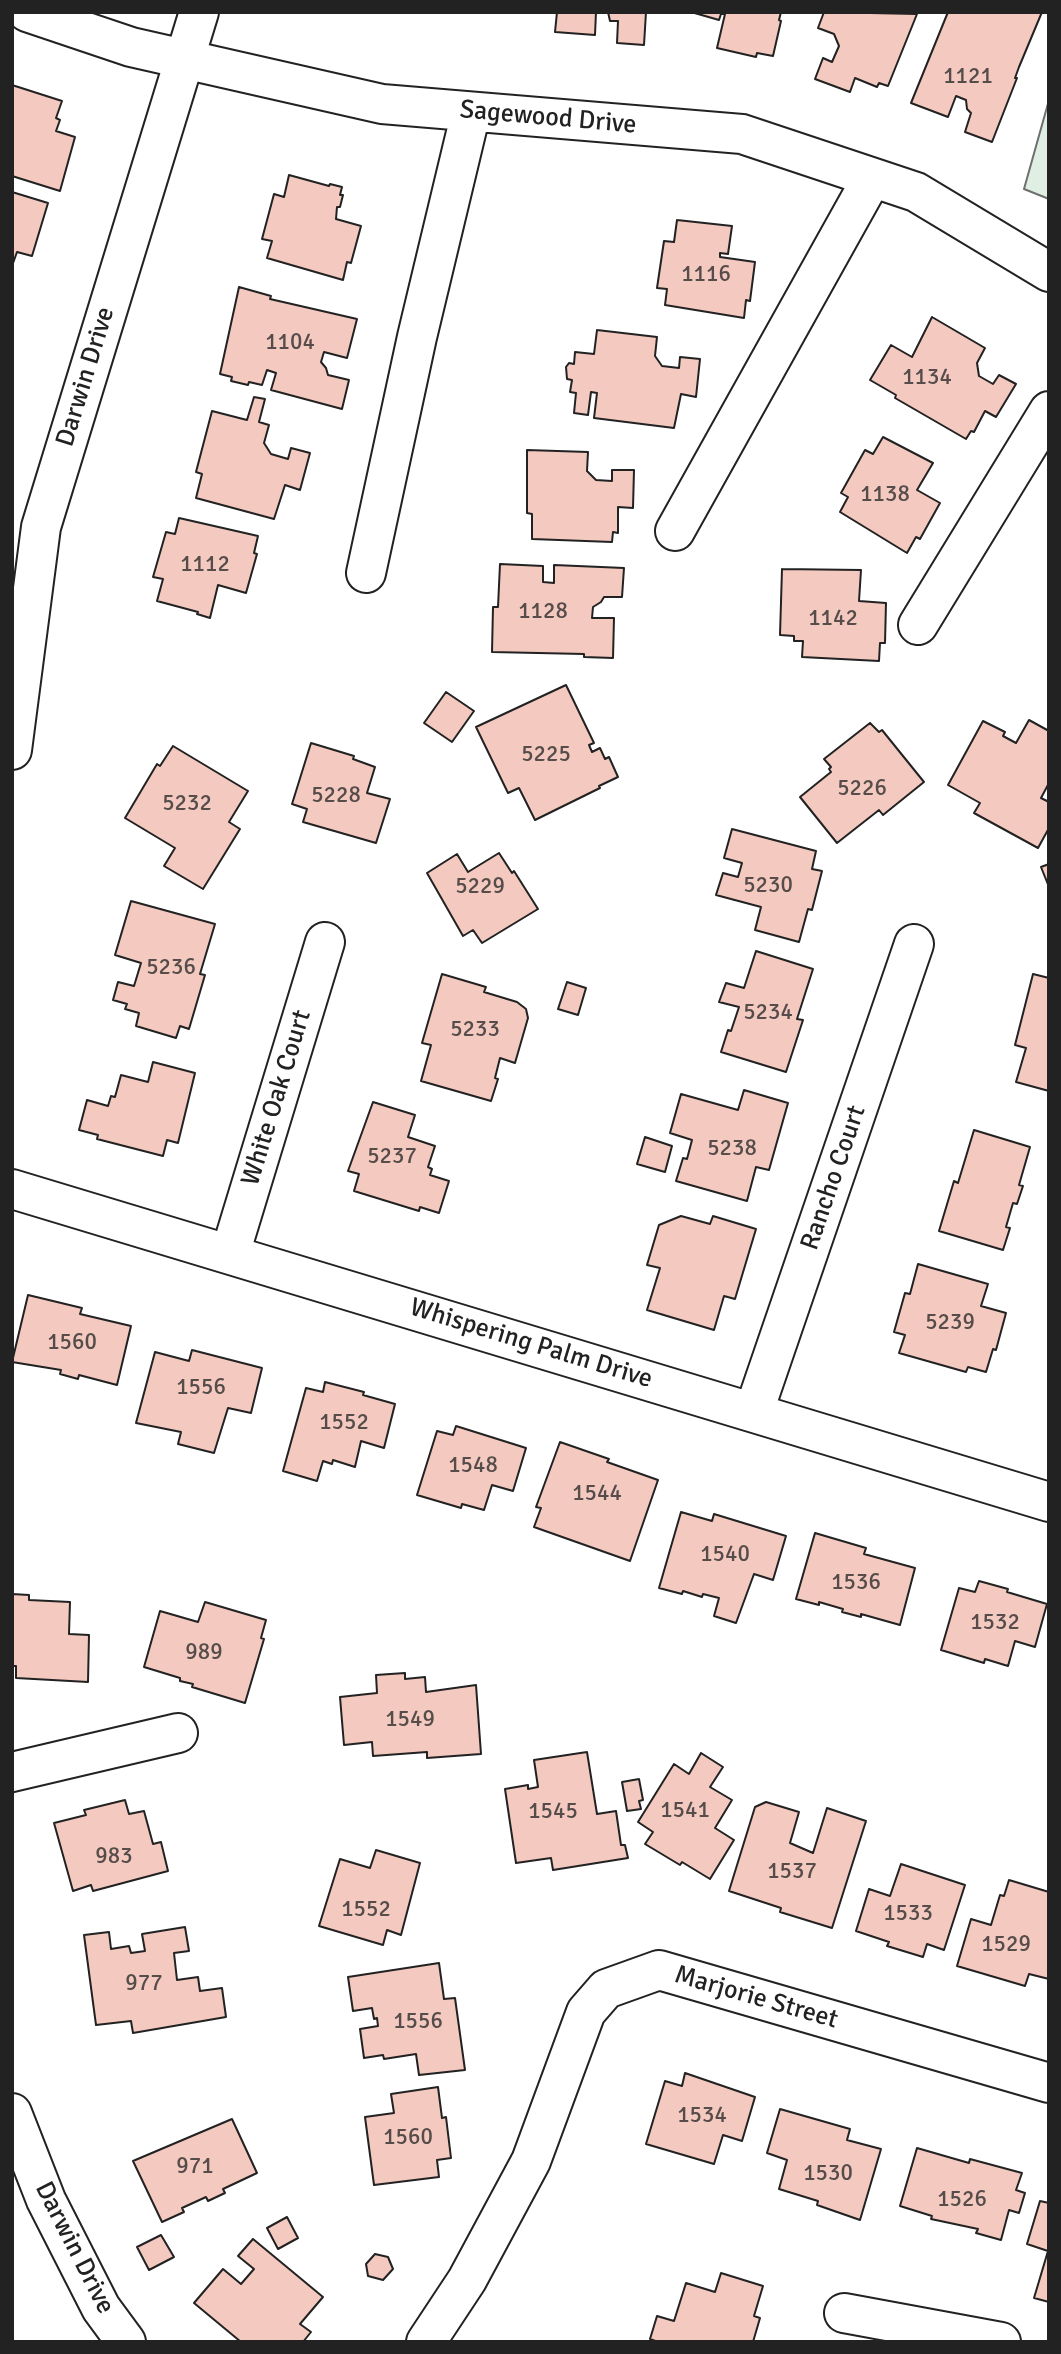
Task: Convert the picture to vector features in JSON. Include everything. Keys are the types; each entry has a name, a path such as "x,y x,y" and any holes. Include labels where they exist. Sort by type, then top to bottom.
{"street":[{"name":"Sagewood Drive","path":"27,12 131,47 382,104 742,134 915,192 1049,272"},
{"name":"Darwin Drive","path":"12,750 41,527 199,12"},
{"path":"366,573 417,337 471,112"},
{"path":"675,531 872,178"},
{"path":"918,625 1049,411"},
{"name":"White Oak Court","path":"230,1254 325,942"},
{"name":"Rancho Court","path":"754,1411 914,944"},
{"name":"Whispering Palm Drive","path":"12,1189 1049,1502"},
{"path":"12,1772 178,1733"},
{"name":"Marjorie Street","path":"426,2342 467,2280 531,2161 586,2012 606,1989 659,1970 1049,2083"},
{"name":"Darwin Drive","path":"12,2113 46,2200 101,2308 126,2342"},
{"path":"844,2313 1001,2342"}],"green space":[{"path":"1049,100 1049,199 1024,189"}],"building":[{"path":"557,12 596,12 595,35 555,32"},
{"path":"608,12 646,12 644,45 617,43 618,21 610,21"},
{"path":"691,12 781,12 773,56 757,53 756,57 717,48 725,14 721,14 719,20"},
{"path":"824,12 917,14 888,86 879,83 877,87 855,78 850,92 815,79 823,58 832,62 839,46 834,34 818,28"},
{"path":"948,12 1042,12 992,142 965,132 971,113 967,109 966,100 956,96 948,117 911,103"},
{"path":"12,85 62,101 56,118 60,120 56,131 75,137 60,191 12,176"},
{"path":"289,175 342,187 340,195 343,195 340,207 337,207 336,219 361,226 351,263 347,262 343,280 267,258 272,241 262,239 274,194 284,197"},
{"path":"12,192 48,203 32,256 17,252 12,266"},
{"path":"677,220 732,226 728,254 720,253 720,257 755,262 750,301 746,300 744,318 665,305 667,289 657,288 664,241 674,242"},
{"path":"239,287 271,296 270,299 357,319 347,358 324,352 321,362 328,375 349,380 342,409 271,390 276,373 267,370 262,385 231,381 232,377 220,374"},
{"path":"932,317 985,348 977,363 979,376 993,384 999,375 1016,384 996,417 985,411 974,432 971,431 966,439 895,398 896,395 870,380 891,345 912,357"},
{"path":"597,330 657,337 655,356 662,366 679,368 680,357 700,359 696,397 681,394 674,428 594,418 597,393 591,392 588,415 574,413 576,393 570,392 572,380 567,379 566,367 569,363 574,364 575,352 594,354"},
{"path":"254,397 265,399 259,422 269,425 264,443 271,454 288,459 291,448 310,453 300,490 285,485 274,519 196,498 202,474 196,472 212,411 247,420"},
{"path":"883,437 933,463 917,490 940,503 920,539 916,537 907,553 840,512 848,497 841,493 865,450 873,454"},
{"path":"527,450 588,452 587,471 596,480 612,481 612,470 634,470 633,508 618,507 618,533 613,532 612,542 532,539 532,514 527,513"},
{"path":"179,518 258,536 254,553 257,554 246,593 218,585 210,618 157,601 163,579 153,577 166,532 175,534"},
{"path":"500,564 543,566 543,582 554,583 554,565 624,568 622,597 604,597 593,607 592,618 614,618 613,658 584,657 584,654 492,652 493,607 498,607"},
{"path":"782,569 861,570 859,601 886,603 885,643 880,643 879,661 802,657 803,641 794,641 794,636 780,635"},
{"path":"566,685 594,743 589,745 592,752 600,748 605,759 609,757 618,777 535,820 519,788 508,793 476,727"},
{"path":"446,692 474,711 452,742 424,723"},
{"path":"1029,720 1049,731 1049,783 1041,798 1049,802 1049,828 1038,848 974,813 980,803 948,785 983,721 1005,732 1003,736 1016,743"},
{"path":"870,723 879,732 882,730 924,782 883,815 879,810 837,843 800,797 831,772 831,767 824,759"},
{"path":"311,743 354,756 353,759 375,767 367,793 390,799 376,843 303,822 307,809 292,804"},
{"path":"173,746 248,791 229,822 240,829 203,889 164,866 175,848 125,818 157,764 160,766"},
{"path":"732,829 816,851 812,869 822,871 812,910 808,909 799,942 755,930 761,907 716,895 723,873 738,877 742,863 724,858"},
{"path":"499,853 538,909 482,943 473,930 463,936 427,873 457,854 468,872"},
{"path":"1049,864 1049,887 1041,867"},
{"path":"131,901 215,924 200,974 205,975 189,1029 180,1026 176,1038 136,1026 139,1013 125,1009 127,1004 113,1000 118,982 134,986 141,963 115,955"},
{"path":"756,951 813,969 797,1019 803,1020 786,1072 721,1052 739,1007 719,1002 726,983 744,988"},
{"path":"442,974 486,987 484,992 517,1002 526,1009 528,1018 515,1063 500,1058 495,1078 498,1079 491,1101 421,1081 431,1045 422,1043"},
{"path":"1033,974 1049,978 1049,1091 1016,1082 1026,1048 1015,1045"},
{"path":"567,982 586,988 578,1015 558,1009"},
{"path":"153,1062 195,1073 178,1143 167,1140 163,1156 97,1139 98,1135 79,1130 87,1100 108,1106 111,1096 115,1097 121,1075 148,1082"},
{"path":"744,1090 788,1103 769,1170 756,1167 747,1201 676,1181 683,1158 687,1159 692,1140 670,1133 681,1094 738,1110"},
{"path":"373,1102 415,1115 408,1137 435,1146 428,1167 432,1169 430,1175 449,1181 439,1213 420,1207 419,1211 354,1191 359,1174 348,1171"},
{"path":"974,1130 1030,1147 1019,1185 1023,1186 1017,1204 1013,1203 1006,1227 1010,1228 1003,1250 939,1231 954,1181 958,1183"},
{"path":"645,1137 672,1146 665,1172 637,1164"},
{"path":"681,1216 710,1224 713,1216 756,1229 735,1299 724,1296 714,1330 647,1310 660,1268 647,1265 659,1225"},
{"path":"918,1264 988,1284 981,1306 1006,1313 996,1350 993,1349 986,1372 968,1367 966,1372 899,1353 905,1335 894,1332 905,1293 910,1294"},
{"path":"28,1295 82,1308 80,1314 131,1326 117,1385 79,1375 78,1379 60,1374 61,1370 12,1362"},
{"path":"192,1350 262,1368 251,1413 228,1408 214,1453 178,1444 181,1432 136,1423 155,1352 189,1361"},
{"path":"325,1382 364,1392 363,1395 395,1404 384,1448 361,1441 355,1467 333,1460 332,1464 323,1461 317,1481 283,1471 306,1388 323,1392"},
{"path":"456,1426 526,1448 513,1491 492,1485 484,1510 462,1504 461,1508 417,1495 437,1431 453,1435"},
{"path":"560,1442 658,1480 630,1561 534,1527 541,1508 536,1507"},
{"path":"681,1512 712,1521 714,1514 786,1536 773,1580 754,1574 736,1623 714,1616 719,1598 703,1594 702,1597 683,1591 682,1594 659,1588"},
{"path":"815,1533 866,1548 864,1554 915,1568 900,1625 861,1614 861,1617 842,1612 843,1609 819,1602 819,1605 796,1599"},
{"path":"979,1581 1047,1604 1035,1647 1015,1641 1008,1666 985,1659 984,1663 941,1650 959,1588 975,1592"},
{"path":"12,1594 29,1595 29,1600 70,1602 69,1634 89,1635 88,1682 16,1678 16,1666 12,1666"},
{"path":"205,1602 266,1620 261,1638 264,1639 245,1703 192,1687 193,1684 180,1681 180,1678 144,1667 160,1611 198,1622"},
{"path":"405,1673 405,1679 425,1677 426,1692 476,1685 481,1754 427,1758 427,1752 373,1756 372,1742 344,1745 340,1697 377,1693 376,1675"},
{"path":"587,1752 597,1814 616,1811 621,1845 625,1845 628,1858 553,1870 551,1858 516,1863 505,1789 528,1785 528,1789 538,1787 534,1760"},
{"path":"701,1753 723,1767 710,1787 732,1800 715,1828 734,1840 710,1879 645,1844 653,1832 638,1822 674,1764 689,1774"},
{"path":"639,1779 643,1800 639,1801 641,1809 627,1811 622,1782"},
{"path":"125,1800 129,1814 144,1811 153,1844 161,1842 168,1871 93,1891 91,1885 73,1891 54,1823 86,1815 84,1810"},
{"path":"766,1802 799,1812 790,1843 813,1853 827,1808 866,1821 832,1928 780,1912 781,1908 729,1891 755,1807"},
{"path":"376,1850 420,1863 401,1935 387,1930 383,1945 319,1926 340,1859 370,1868"},
{"path":"901,1864 965,1885 944,1950 927,1944 923,1957 887,1946 889,1942 856,1931 869,1889 890,1896"},
{"path":"1009,1880 1049,1892 1049,1979 1029,1974 1025,1986 957,1966 971,1919 991,1925 1000,1895 1004,1896"},
{"path":"185,1927 189,1951 174,1953 177,1980 198,1977 200,1991 222,1988 226,2017 133,2033 131,2021 96,2025 84,1935 109,1932 111,1949 129,1946 131,1953 145,1951 142,1934"},
{"path":"439,1963 444,1999 455,1998 465,2070 419,2075 416,2054 384,2059 383,2055 364,2058 360,2029 378,2026 377,2018 374,2019 372,2008 353,2011 348,1977"},
{"path":"685,2073 755,2097 742,2141 723,2135 714,2164 646,2144 665,2081 682,2086"},
{"path":"438,2087 442,2118 446,2117 451,2158 437,2160 439,2177 374,2185 365,2117 394,2113 391,2094"},
{"path":"780,2109 850,2129 847,2140 881,2149 860,2220 817,2205 818,2201 779,2189 787,2160 767,2153"},
{"path":"232,2119 257,2173 223,2189 225,2193 208,2201 206,2197 182,2208 184,2212 162,2222 133,2161"},
{"path":"917,2148 969,2163 970,2159 1022,2173 1016,2190 1025,2193 1019,2213 1009,2210 1001,2240 976,2233 978,2229 931,2219 932,2216 900,2206"},
{"path":"1040,2201 1049,2203 1049,2302 1034,2298 1048,2251 1027,2244"},
{"path":"287,2217 298,2238 278,2249 267,2228"},
{"path":"161,2235 174,2257 149,2270 137,2247"},
{"path":"253,2239 323,2297 300,2324 311,2332 303,2342 241,2342 194,2303 223,2269 241,2284 254,2269 238,2256"},
{"path":"375,2254 388,2257 393,2269 383,2280 368,2276 366,2264"},
{"path":"721,2273 763,2286 754,2316 760,2318 753,2342 658,2342 650,2339 657,2316 674,2321 686,2283 715,2292"}]}
